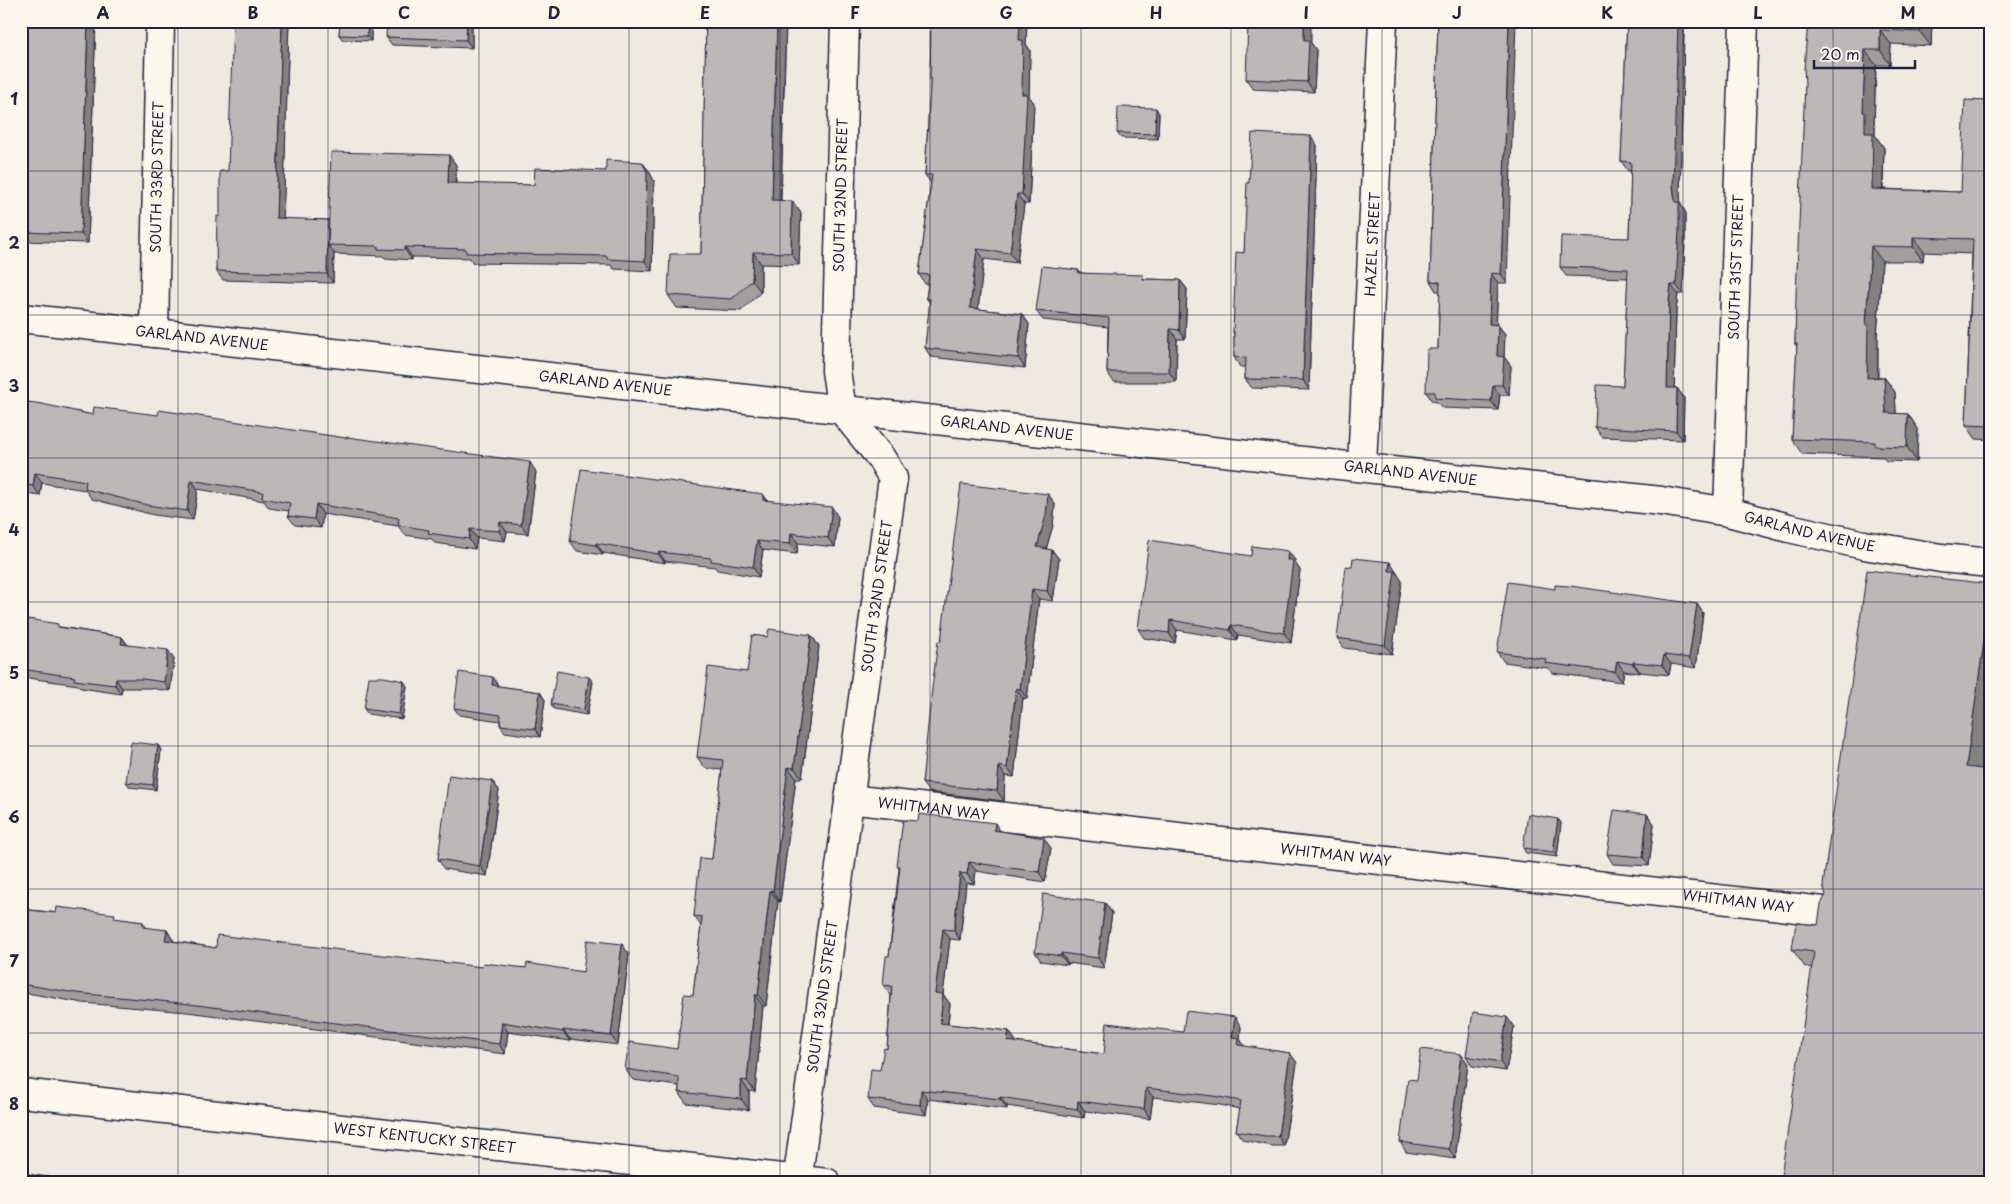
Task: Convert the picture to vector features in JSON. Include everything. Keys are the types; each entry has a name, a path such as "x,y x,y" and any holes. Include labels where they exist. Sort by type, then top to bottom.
{"street":[{"name":"SOUTH 33RD STREET","path":"154,333 160,21"},
{"name":"SOUTH 32ND STREET","path":"797,1181 893,478 881,458 842,410 836,372 845,21"},
{"name":"HAZEL STREET","path":"1362,466 1383,21"},
{"name":"SOUTH 31ST STREET","path":"1728,512 1744,21"},
{"name":"GARLAND AVENUE","path":"21,318 1362,466 1661,501 1728,512 1864,545 1940,558 1990,564"},
{"name":"WHITMAN WAY","path":"849,799 1824,911"},
{"name":"WEST KENTUCKY STREET","path":"21,1093 827,1183"}],"building":[{"path":"21,21 88,21 81,234 21,232"},
{"path":"233,21 282,21 276,218 328,220 327,274 216,271 217,216 220,216 220,171 228,171"},
{"path":"340,21 368,21 367,36 339,35"},
{"path":"387,21 467,21 466,40 386,37"},
{"path":"706,21 777,21 772,200 792,201 791,253 753,252 752,280 732,299 668,295 670,254 701,254"},
{"path":"931,21 1020,21 1019,40 1023,40 1022,94 1027,94 1022,194 1017,194 1010,253 977,249 970,308 1022,314 1018,358 925,348 930,299 926,298 929,275 919,274 932,175 925,175 930,87"},
{"path":"1248,21 1304,21 1304,40 1309,40 1307,82 1246,79"},
{"path":"1438,21 1509,21 1501,274 1491,273 1489,324 1498,325 1497,356 1504,357 1502,385 1493,385 1491,401 1435,398 1435,392 1426,392 1427,349 1438,349 1440,282 1430,281"},
{"path":"1627,21 1678,22 1673,186 1675,202 1679,202 1679,230 1676,285 1671,285 1669,301 1667,388 1677,388 1676,431 1595,427 1597,385 1623,386 1628,269 1560,267 1561,236 1629,238 1631,162 1621,161"},
{"path":"1808,21 1921,21 1920,32 1880,30 1880,50 1865,50 1863,112 1865,112 1865,133 1873,133 1872,189 1961,192 1965,100 1990,101 1990,426 1966,425 1973,239 1913,237 1913,247 1871,246 1866,325 1868,325 1867,378 1884,377 1886,413 1908,414 1907,447 1875,446 1875,442 1792,439 1797,344 1795,344 1796,295 1804,69"},
{"path":"1118,107 1156,108 1155,134 1117,133"},
{"path":"1252,133 1311,136 1303,380 1245,379 1246,358 1234,357 1236,252 1244,253 1247,182 1249,183"},
{"path":"331,152 449,155 448,183 534,185 535,168 606,171 606,160 642,162 647,172 645,261 607,259 607,256 466,253 466,249 405,247 405,250 378,249 378,246 328,245"},
{"path":"1042,266 1079,270 1078,273 1143,275 1143,279 1180,280 1179,330 1170,329 1169,372 1107,372 1109,318 1036,311"},
{"path":"21,401 93,415 94,407 158,415 159,410 346,438 530,462 521,525 500,522 499,531 470,529 469,539 428,533 429,530 398,525 399,518 316,504 314,519 288,516 290,503 262,498 263,492 191,480 187,511 147,505 85,489 86,481 35,473 33,486 21,484"},
{"path":"581,469 763,494 763,500 832,507 828,538 791,533 790,544 757,541 753,567 711,561 711,558 659,552 658,554 596,543 596,545 570,541"},
{"path":"961,484 1048,494 1046,515 1037,547 1052,550 1047,591 1032,589 1020,689 1016,688 1007,768 999,766 997,791 922,783 938,641 941,641"},
{"path":"1149,540 1251,556 1252,546 1288,551 1287,560 1293,560 1284,633 1231,625 1230,630 1170,620 1169,633 1138,629"},
{"path":"1353,558 1390,562 1389,571 1395,571 1385,645 1337,638 1346,566 1352,567"},
{"path":"1867,570 1990,584 1990,599 1966,767 1990,770 1990,1183 1780,1183 1814,952 1792,949 1796,923 1818,925 1821,904 1826,895 1823,885"},
{"path":"1508,582 1555,589 1555,585 1570,586 1697,604 1689,658 1664,655 1662,665 1633,662 1633,664 1617,661 1615,672 1545,663 1546,659 1497,652"},
{"path":"28,619 58,624 58,627 122,637 121,644 168,650 164,682 143,679 116,679 115,685 74,680 75,677 21,669 21,629 27,630"},
{"path":"769,629 811,635 794,768 788,767 773,891 770,890 758,995 755,995 747,1081 741,1080 741,1099 679,1092 679,1077 625,1069 629,1042 677,1049 684,994 693,995 702,917 694,916 700,858 712,859 723,760 697,757 708,667 747,672 752,635 767,637"},
{"path":"557,671 589,677 584,710 551,704"},
{"path":"459,672 493,677 492,685 540,692 535,729 500,725 501,715 454,708"},
{"path":"369,677 384,677 404,681 399,714 364,709"},
{"path":"131,742 158,745 153,785 126,782"},
{"path":"449,775 492,781 480,866 438,859"},
{"path":"1614,810 1647,814 1643,857 1607,854"},
{"path":"919,814 995,823 994,830 1044,838 1039,872 969,862 967,874 960,873 954,930 943,929 935,993 943,994 940,1023 1009,1031 1007,1041 1104,1054 1107,1023 1183,1032 1186,1011 1235,1017 1232,1037 1239,1038 1238,1045 1290,1053 1278,1136 1265,1136 1236,1131 1241,1101 1146,1088 1144,1109 1078,1101 1077,1109 1000,1097 1000,1099 921,1090 920,1105 868,1099 871,1069 880,1070 884,1048 887,1049 892,986 883,985 886,956 889,956 895,911 900,866 897,866 903,820 918,821"},
{"path":"1528,814 1558,819 1553,852 1523,848"},
{"path":"1043,894 1105,903 1098,958 1061,953 1061,956 1035,952"},
{"path":"57,907 115,914 114,918 143,922 143,927 167,930 165,940 216,948 217,935 482,967 483,963 526,968 527,963 583,972 587,940 622,944 611,1036 563,1030 563,1032 502,1022 499,1044 181,1003 76,993 21,984 21,909 56,913"},
{"path":"1473,1012 1507,1017 1500,1062 1466,1056"},
{"path":"1421,1049 1461,1054 1449,1149 1400,1142 1408,1079 1417,1080"},
{"path":"21,1173 63,1179 63,1183 21,1183"}]}
